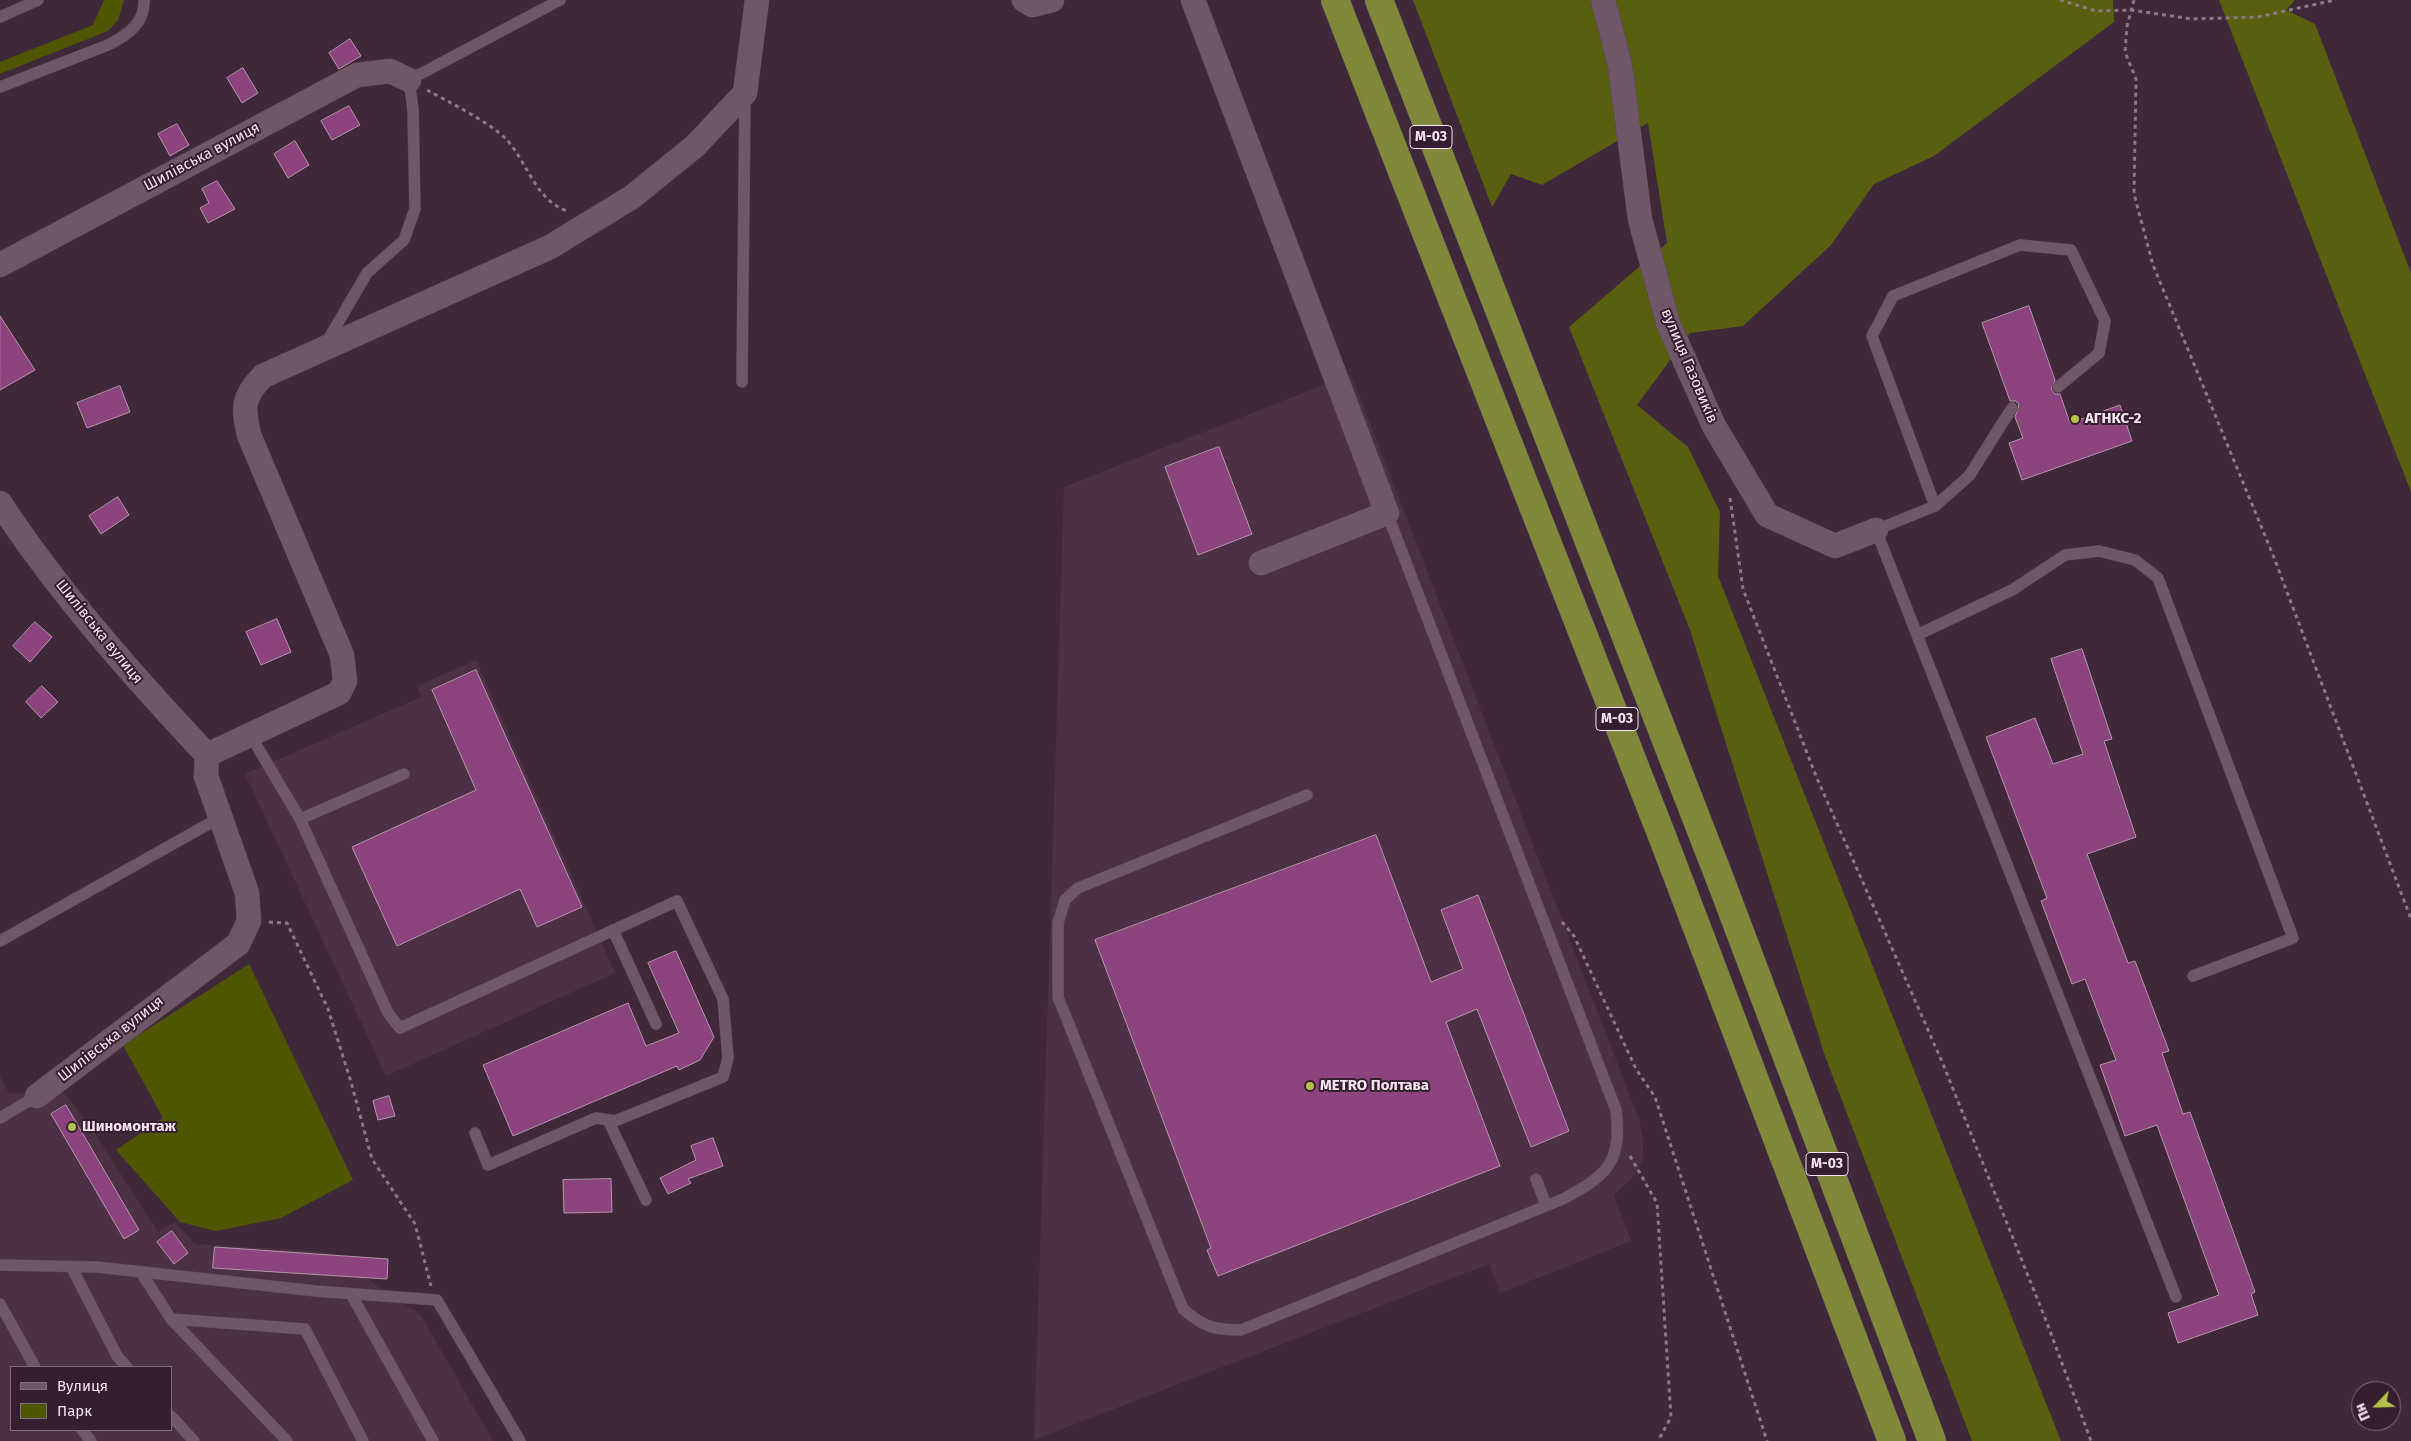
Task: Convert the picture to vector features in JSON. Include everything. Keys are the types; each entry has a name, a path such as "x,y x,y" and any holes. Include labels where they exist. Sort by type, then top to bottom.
{"highway":[{"name":"М-03","path":"1379,0 1712,860 1932,1441"},
{"name":"М-03","path":"1335,7 1664,841 1892,1441"}],"street":[{"path":"207,755 251,736 339,693 345,681 342,656 249,435 243,410 250,389 263,376 550,247 632,197 695,146 745,93 757,0"},
{"path":"1024,0 1032,6 1052,0"},
{"path":"1193,0 1387,513 1261,563"},
{"name":"вулиця Газовиків","path":"1603,0 1620,65 1640,219 1668,323 1714,426 1767,515 1835,546 1876,530"},
{"name":"Шилівська вулиця","path":"0,265 357,75 390,71 409,80"},
{"name":"Шилівська вулиця","path":"0,503 25,541 110,647 207,755 206,776 247,893 249,921 238,944 37,1096"}],"lane":[{"path":"0,17 38,0"},
{"path":"0,86 108,45 122,37 133,29 141,18 144,0"},
{"path":"322,350 367,273 404,240 415,209 413,110 409,80 560,0"},
{"path":"742,382 745,93"},
{"path":"1935,506 1872,336 1893,296 2020,245 2071,250 2104,321 2099,353 2058,387"},
{"path":"2012,408 1969,476 1935,506 1876,530 2176,1296"},
{"path":"1307,795 1078,888 1064,900 1060,910 1058,923 1058,997 1184,1309 1198,1322 1217,1330 1241,1330 1586,1187 1602,1174 1614,1157 1619,1136 1616,1110 1387,513"},
{"path":"1917,635 2012,590 2065,555 2099,551 2135,560 2158,578 2293,938 2193,976"},
{"path":"251,736 300,819 388,1013 400,1028 677,901 723,999 728,1058 723,1077 615,1121 596,1118 488,1164 475,1133"},
{"path":"300,819 404,774"},
{"path":"0,941 221,817"},
{"path":"613,930 656,1024"},
{"path":"0,1118 37,1096"},
{"path":"608,1120 646,1200"},
{"path":"1536,1179 1546,1205"},
{"path":"0,1265 71,1266 351,1294 438,1300 520,1441"},
{"path":"71,1266 117,1356 126,1366"},
{"path":"141,1272 171,1319 287,1441"},
{"path":"351,1294 433,1441"},
{"path":"0,1304 34,1366"},
{"path":"171,1319 305,1329 363,1441"},
{"path":"172,1417 194,1441"},
{"path":"83,1431 91,1441"}],"path":[{"path":"2060,0 2096,11 2131,10 2192,18 2258,17 2335,0"},
{"path":"2134,0 2127,26 2125,52 2136,79 2134,194 2154,265 2273,555 2411,919"},
{"path":"409,80 462,109 505,138 540,192 560,209 593,221"},
{"path":"1730,490 1743,590 1816,776 1943,1064 2047,1323 2091,1441"},
{"path":"1555,915 1574,936 1636,1069 1655,1097 1767,1441"},
{"path":"249,921 287,923 328,1009 351,1082 372,1159 415,1224 430,1284 438,1300"},
{"path":"1619,1136 1657,1203 1671,1417 1658,1441"}],"shaded area":[{"path":"1351,374 1639,1119 1643,1139 1643,1156 1638,1172 1614,1195 1631,1241 1500,1293 1489,1264 1034,1440 1064,487"},
{"path":"476,660 615,973 386,1076 245,774 421,697 417,686"},
{"path":"0,1076 9,1093 65,1094 94,1132 158,1232 175,1222 195,1244 326,1252 421,1315 493,1441 0,1441"}],"green space":[{"path":"104,0 124,0 118,20 108,31 0,74 0,62 93,25"},
{"path":"1413,0 2113,0 2114,22 1934,156 1874,184 1831,245 1743,326 1690,333 1637,405 1688,447 1720,512 1718,576 2061,1441 1972,1441 1825,1056 1690,630 1569,327 1667,243 1648,123 1542,185 1511,174 1492,207"},
{"path":"2219,0 2295,0 2286,10 2315,24 2411,273 2411,492"},
{"path":"249,964 353,1180 281,1218 216,1231 180,1222 116,1150 163,1118 123,1045"}],"building":[{"path":"350,39 361,56 339,69 329,53"},
{"path":"243,68 258,93 242,103 227,78"},
{"path":"349,106 360,125 332,140 321,121"},
{"path":"177,124 189,145 170,156 158,134"},
{"path":"295,141 309,165 288,178 274,154"},
{"path":"217,181 235,209 208,223 200,208 209,203 202,189"},
{"path":"2029,306 2055,380 2051,389 2055,394 2060,394 2070,423 2120,405 2132,441 2022,480 2009,443 2023,438 2015,417 2019,405 2016,401 2010,401 1982,323"},
{"path":"0,316 35,370 0,390"},
{"path":"120,386 130,412 87,428 77,403"},
{"path":"1219,447 1252,534 1198,555 1165,467"},
{"path":"118,497 129,515 101,534 89,516"},
{"path":"277,619 291,652 261,665 246,632"},
{"path":"35,622 52,637 30,662 13,646"},
{"path":"2082,649 2112,739 2104,741 2136,837 2087,854 2128,963 2135,961 2169,1051 2162,1053 2183,1114 2190,1112 2255,1292 2251,1294 2258,1315 2178,1343 2168,1313 2219,1295 2157,1125 2125,1136 2100,1065 2116,1060 2085,979 2072,984 2041,901 2047,898 1986,737 2035,718 2053,764 2083,754 2051,659"},
{"path":"476,670 582,907 537,927 520,889 397,946 352,847 476,790 432,690"},
{"path":"42,686 58,702 41,718 26,702"},
{"name":"METRO Полтава","path":"1376,835 1431,982 1463,969 1441,910 1478,895 1569,1131 1531,1147 1477,1009 1446,1022 1500,1166 1218,1276 1207,1250 1211,1248 1095,940"},
{"path":"676,951 714,1037 700,1060 679,1070 677,1066 513,1136 483,1065 628,1003 646,1046 679,1033 648,963"},
{"path":"389,1096 395,1116 378,1120 373,1101"},
{"path":"66,1105 139,1230 124,1239 51,1114"},
{"path":"713,1138 723,1166 688,1179 691,1183 668,1194 660,1178 696,1160 691,1146"},
{"path":"611,1179 612,1212 564,1213 563,1180"},
{"path":"172,1231 188,1253 174,1264 157,1242"},
{"path":"215,1247 388,1259 387,1279 213,1268"}],"place":[{"name":"АГНКС-2","path":"2075,419"},
{"name":"METRO Полтава","path":"1310,1086"},
{"name":"Шиномонтаж","path":"72,1127"}]}
